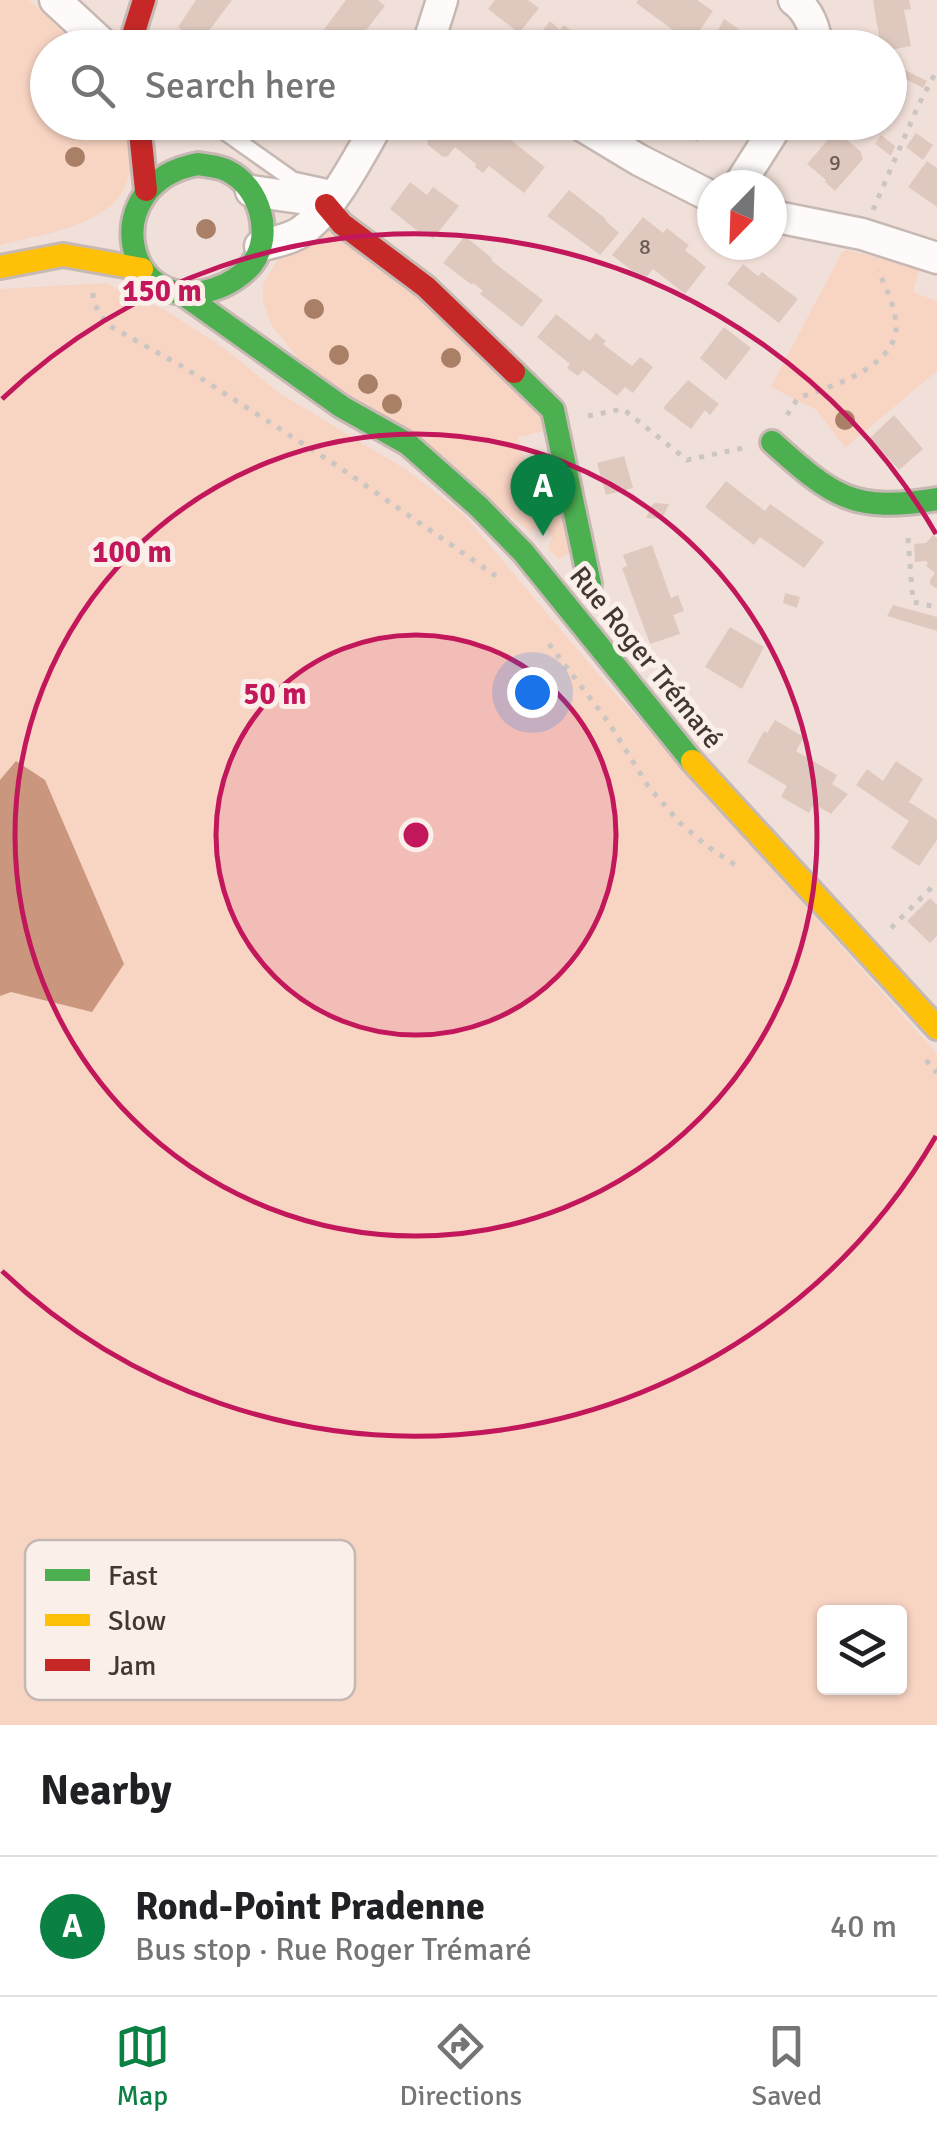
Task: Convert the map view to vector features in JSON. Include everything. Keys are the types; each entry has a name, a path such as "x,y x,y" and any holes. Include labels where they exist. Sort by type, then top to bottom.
{"street":[{"path":"55,0 88,30"},
{"path":"138,30 144,0"},
{"path":"438,30 442,0"},
{"path":"794,0 805,8 814,30"},
{"path":"140,140 146,190"},
{"path":"260,246 296,235 317,218 368,140"},
{"path":"606,140 697,189"},
{"path":"749,170 768,140"},
{"path":"178,145 198,164"},
{"path":"198,164 225,170 244,182 261,212 263,224 260,246 246,285 183,294 157,284 142,269 124,224 146,190 181,166 198,164"},
{"path":"251,191 307,200 332,198"},
{"name":"Rue Roger Trémaré","path":"332,198 342,224 426,286 553,410 590,584"},
{"path":"787,219 862,234 937,258"},
{"path":"63,256 88,238"},
{"path":"0,268 63,256 142,269"},
{"name":"Rue Roger Trémaré","path":"183,294 342,408 408,444 490,518 553,588 678,746 937,1028"},
{"path":"266,330 278,362"},
{"path":"772,442 815,481 844,499 906,506 937,498"}],"lane":[{"name":"Rue Roger Trémaré","path":"236,140 293,180 332,198"}],"path":[{"path":"907,131 937,70"},
{"path":"555,421 623,409 687,460 772,442 798,398 850,379 890,350 896,329 890,296 862,234 903,140"},
{"path":"93,299 108,325 184,368 339,467 495,576"},
{"path":"906,506 913,602 937,606"},
{"path":"867,951 937,882"}],"shaded area":[{"path":"0,0 29,0 66,30 30,30 30,140 129,140 130,170 124,189 97,215 58,231 0,245"},
{"path":"342,224 557,428 518,437 532,484 567,477 581,545 559,559 548,549 552,537 541,522 531,532 298,358 272,326 263,302 263,284 284,249"},
{"path":"842,252 920,268 913,292 937,301 937,371 845,448 817,410 771,387"},
{"path":"105,283 163,309 224,348 279,393 410,472 465,516 598,674 937,1054 937,1725 0,1725 0,289"},
{"path":"16,761 45,780 124,964 92,1012 11,992 0,996 0,780"}],"building":[{"path":"196,0 232,0 210,30 178,27"},
{"path":"346,0 378,0 385,6 366,30 324,30"},
{"path":"495,0 528,0 539,8 521,30 515,30 488,9"},
{"path":"697,0 713,11 700,30 673,30 636,3"},
{"path":"873,0 909,0 911,9 904,10 911,46 907,47 907,30 878,30"},
{"path":"724,19 740,30 718,30"},
{"path":"550,21 560,30 543,30"},
{"path":"907,71 927,81 923,88 907,80"},
{"path":"916,133 933,145 923,160 906,147"},
{"path":"427,140 511,140 545,167 524,193 489,166 483,173 455,147 443,157"},
{"path":"828,140 847,140 863,159 835,191 807,164"},
{"path":"887,140 895,146 891,156 875,144"},
{"path":"927,161 937,168 937,207 908,187"},
{"path":"410,182 427,195 433,187 459,206 433,239 390,209"},
{"path":"569,190 619,233 600,255 547,216"},
{"path":"643,217 663,233 667,228 689,245 685,250 706,267 685,294 653,269 644,280 612,255"},
{"path":"465,236 543,300 522,327 480,294 483,291 443,263"},
{"path":"743,264 758,276 762,272 798,299 779,323 727,284"},
{"path":"556,314 590,341 596,333 606,341 603,344 632,366 640,357 653,367 633,393 625,387 617,396 583,370 578,376 567,368 570,364 537,337"},
{"path":"724,327 751,348 726,380 700,358"},
{"path":"688,380 719,404 710,415 705,410 691,429 663,408"},
{"path":"894,415 923,449 899,470 870,438"},
{"path":"624,456 633,488 606,495 597,463"},
{"path":"726,481 765,511 770,504 824,542 804,568 760,537 754,545 705,507"},
{"path":"669,504 662,519 646,518 652,505"},
{"path":"933,535 937,538 937,589 930,584 935,573 926,566 928,563 915,562 914,544 926,543"},
{"path":"652,545 671,598 678,595 684,611 673,615 680,634 650,644 622,568 627,566 623,555"},
{"path":"785,593 800,597 797,608 783,603"},
{"path":"893,605 937,617 937,631 887,616"},
{"path":"730,627 764,647 742,689 705,667"},
{"path":"775,720 804,737 796,751 837,775 832,784 848,794 831,814 814,804 809,813 781,797 787,786 747,762 764,731 767,733"},
{"path":"896,761 923,779 909,802 937,820 937,840 919,866 891,848 909,821 856,785 867,769 883,781"},
{"path":"930,898 937,905 937,936 930,943 907,921"}],"traffic: fast":[{"path":"198,164 228,171 248,188 260,213 262,239 252,264 235,279 214,289 183,293 158,285 142,267 133,244 134,219 145,195 166,176 198,164"},
{"path":"183,294 342,407 408,444 479,507 523,552 692,761"},
{"path":"514,372 553,410 590,584"},
{"path":"772,442 812,476 846,496 884,504 937,499"}],"traffic: slow":[{"path":"0,267 63,255 142,269"},
{"path":"692,761 937,1028"}],"traffic: jam":[{"path":"135,30 144,0"},
{"path":"141,140 146,190"},
{"path":"326,205 342,224 426,287 514,372"}],"place":[{"name":"Rond-Point Pradenne","path":"543,536"}]}
